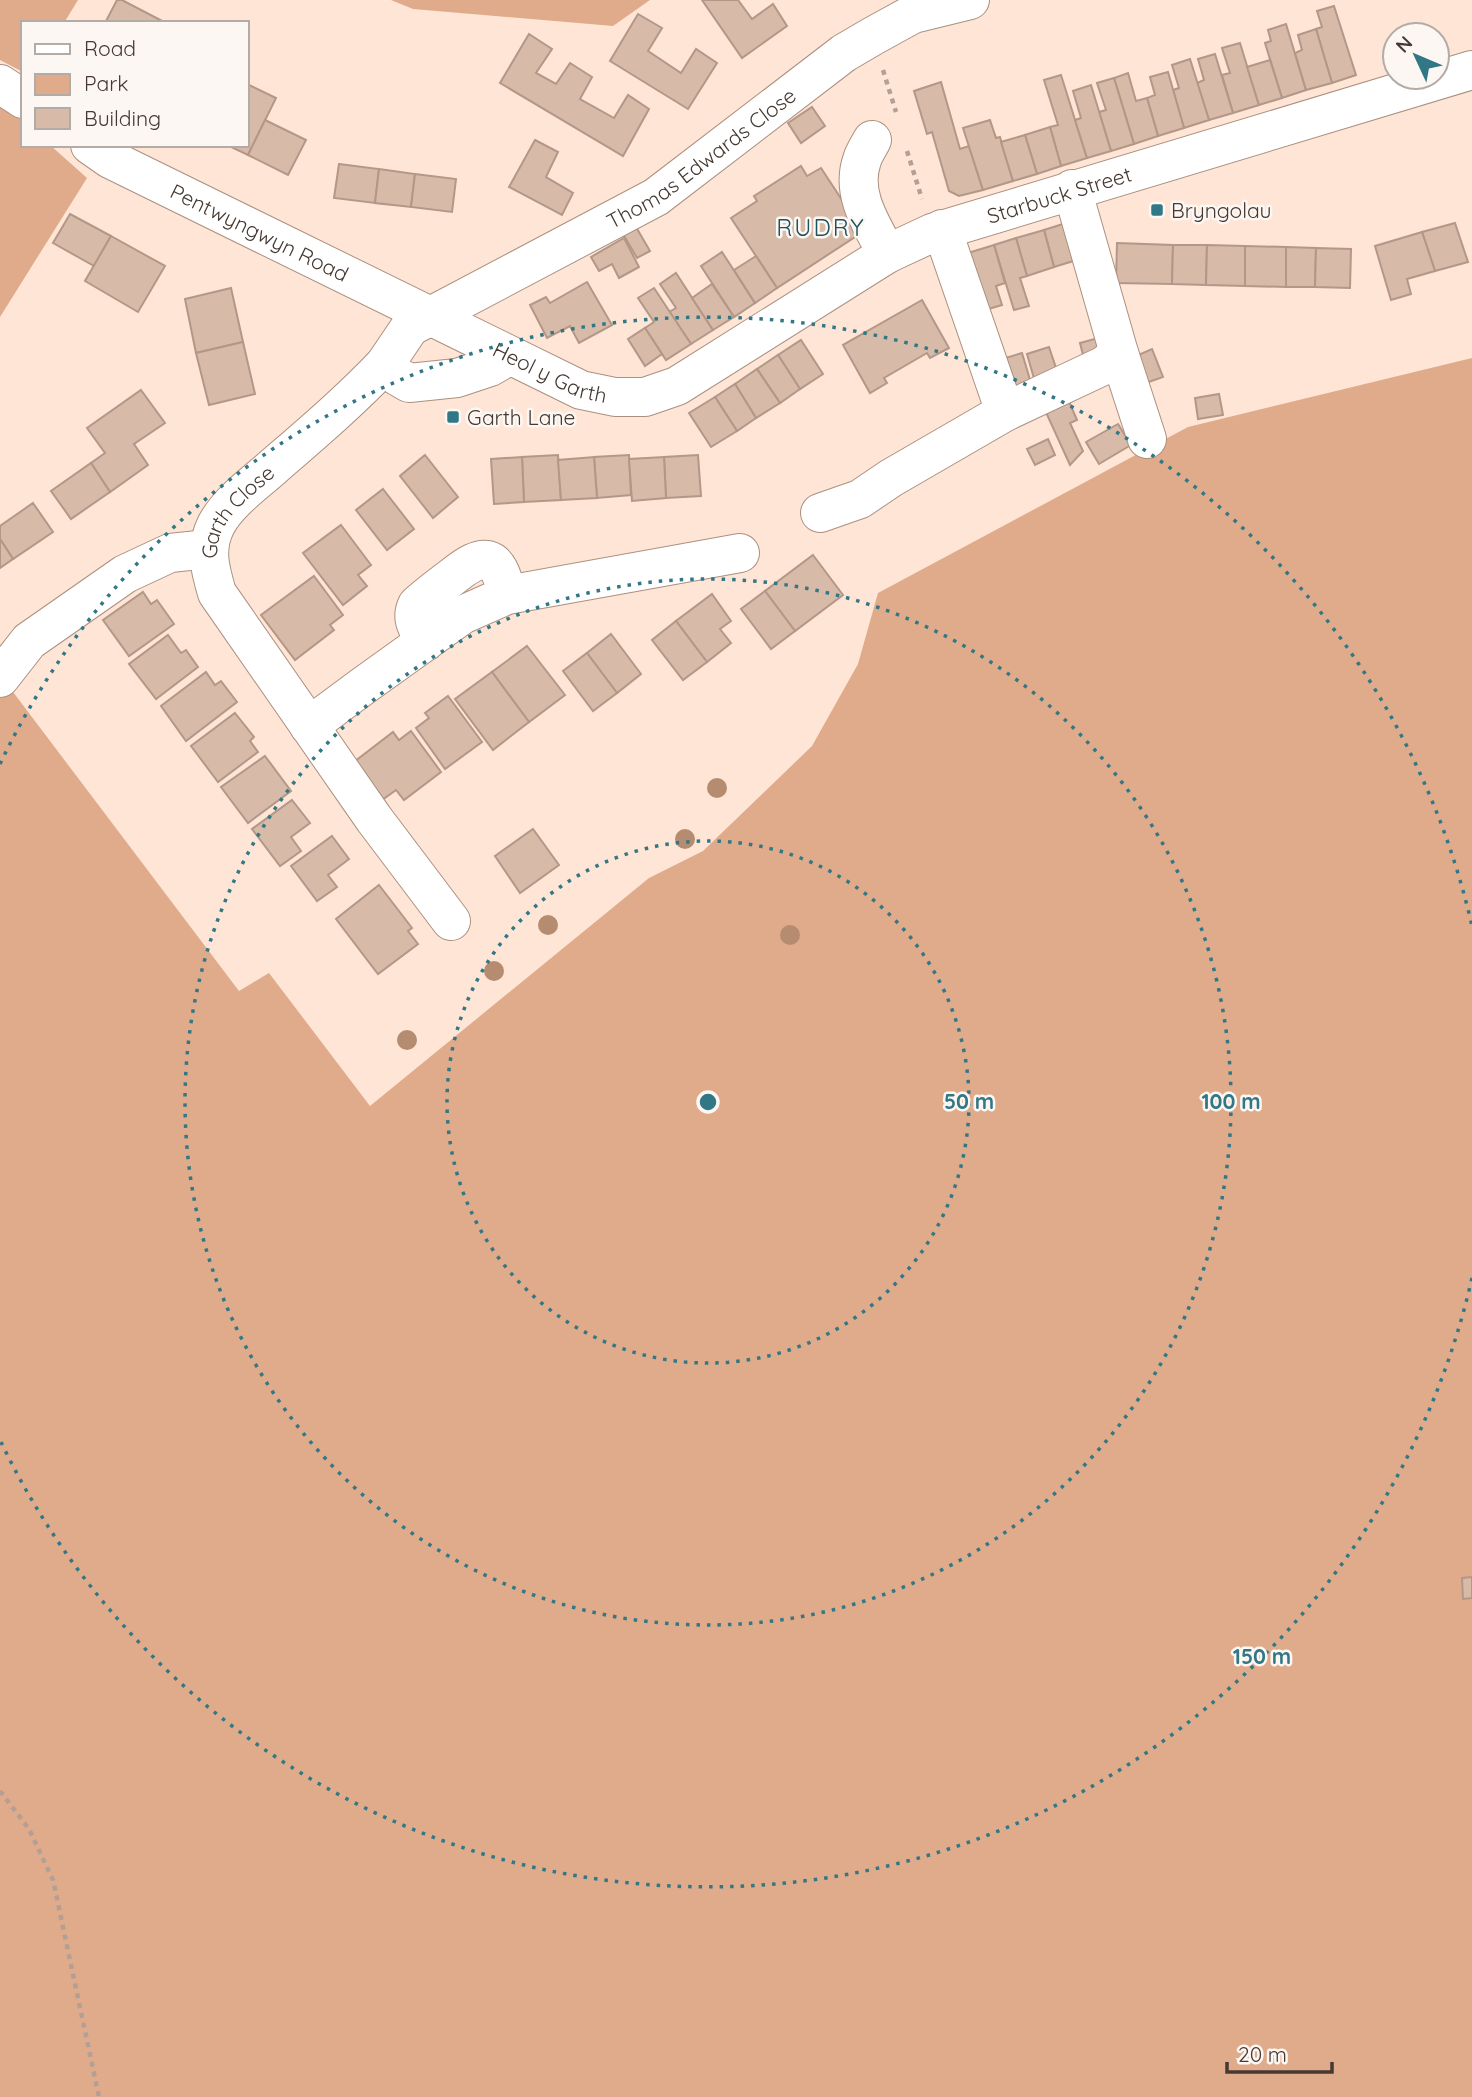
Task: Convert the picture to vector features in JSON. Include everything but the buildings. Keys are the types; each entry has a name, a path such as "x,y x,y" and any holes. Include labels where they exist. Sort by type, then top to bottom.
{"street":[{"name":"Thomas Edwards Close","path":"430,317 656,197 844,53 913,14 970,0"},
{"name":"Starbuck Street","path":"677,386 887,254 942,229 1472,69"},
{"path":"0,84 21,98"},
{"path":"872,139 862,159 858,177 861,205 887,254"},
{"name":"Pentwyngwyn Road","path":"93,147 110,159 430,317"},
{"path":"1072,189 1119,354 1147,439"},
{"path":"942,229 1005,412"},
{"name":"Heol y Garth","path":"430,317 581,390 615,397 645,397 677,386"},
{"name":"Garth Close","path":"430,317 410,327 385,364 359,391 239,497 215,527 208,549 209,568 217,593 374,819 451,921"},
{"path":"820,513 860,499 1005,412 1105,365 1119,354"},
{"path":"385,364 409,383 457,378 490,367 509,356"},
{"path":"0,678 29,641 125,575 170,553 208,549"},
{"path":"309,726 462,615 508,595 740,553"}],"path":[{"path":"0,1791 29,1829 54,1880 99,2097"}],"green space":[{"path":"0,0 78,0 65,21 21,21 21,71 0,60"},
{"path":"391,0 650,0 613,26 413,9"},
{"path":"0,106 21,120 21,147 52,147 87,178 0,317"},
{"path":"1472,358 1472,2097 0,2097 0,697 10,688 239,991 269,973 370,1106 649,878 703,851 812,746 858,664 878,593 1188,427"}],"place":[{"name":"Bryngolau","path":"1157,210"},
{"name":"Garth Lane","path":"453,417"}],"district":[{"name":"RUDRY","path":"821,227"}]}
